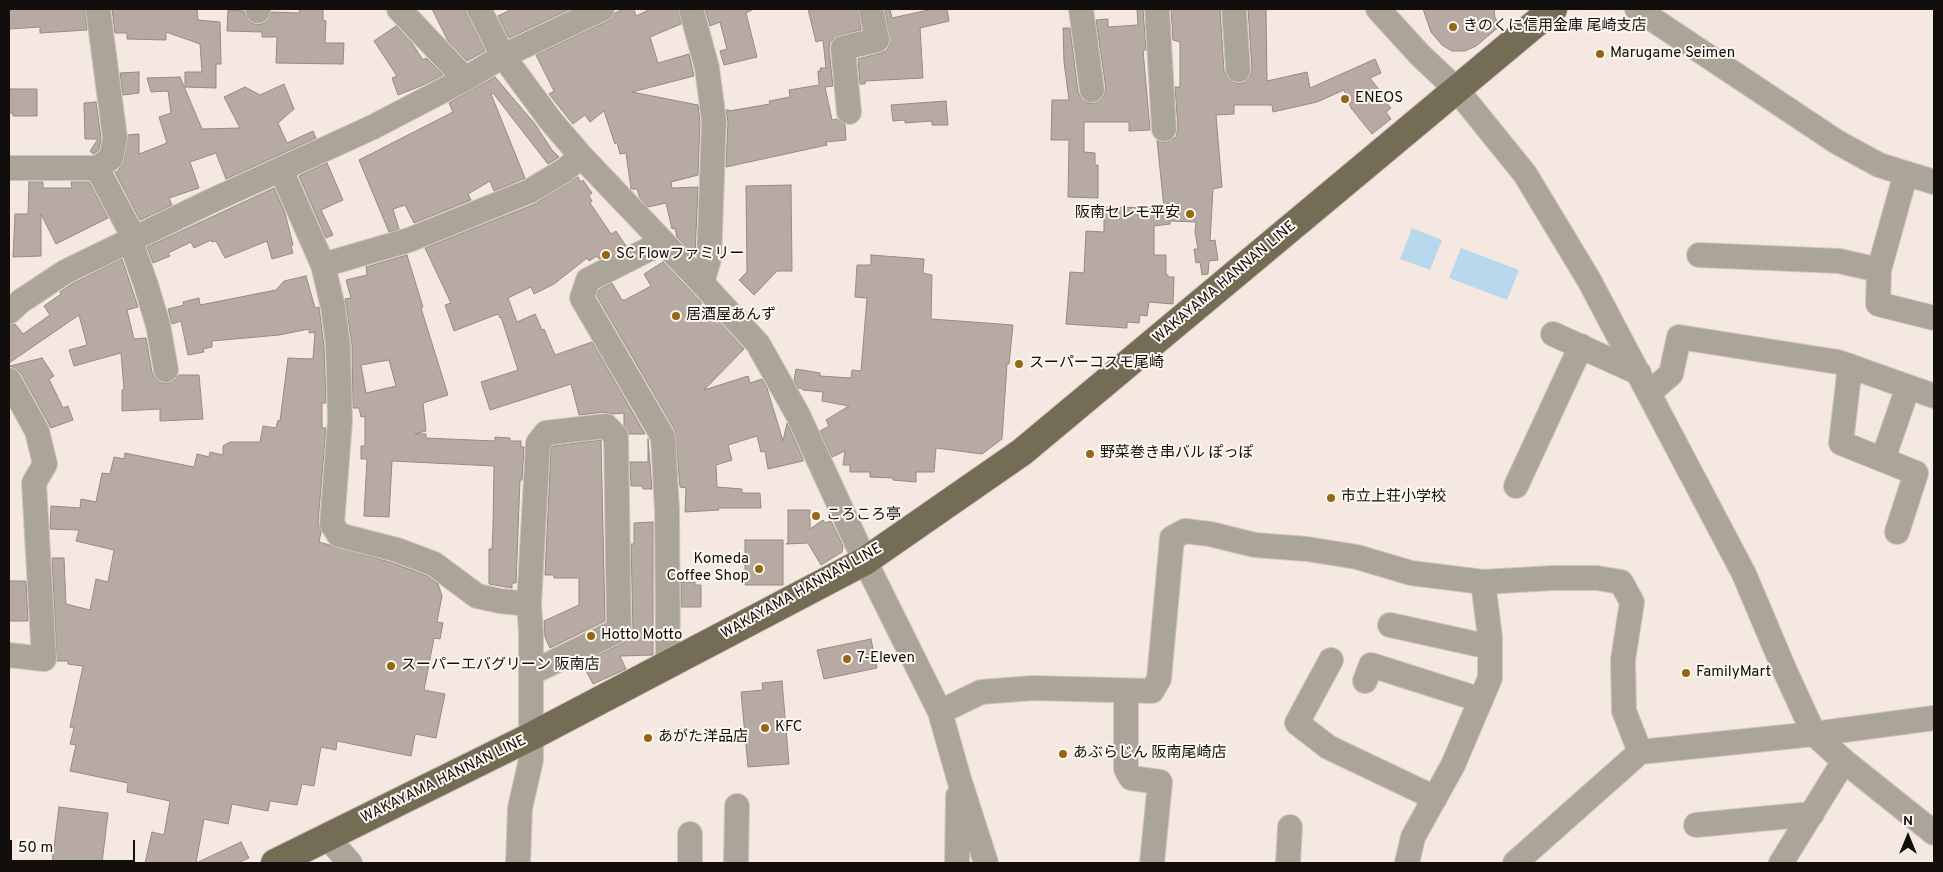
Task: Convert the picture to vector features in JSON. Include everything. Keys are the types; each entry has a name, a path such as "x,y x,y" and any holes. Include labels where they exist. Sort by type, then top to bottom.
{"main road":[{"name":"WAKAYAMA HANNAN LINE","path":"275,863 530,737 865,561 1022,452 1553,9"}],"street":[{"path":"9,168 96,168 111,158 115,138 98,9"},
{"path":"399,9 465,79"},
{"path":"479,9 504,56 551,120 581,156 758,344 798,415 865,561 940,712 986,863"},
{"path":"9,312 65,272 131,239 374,128 504,56 602,9"},
{"path":"691,9 707,68 714,121 709,259 702,283"},
{"path":"849,112 842,48 877,40 871,9"},
{"path":"1081,9 1092,90"},
{"path":"1157,9 1164,129"},
{"path":"1234,9 1238,70"},
{"path":"1378,9 1420,55 1457,90 1525,174 1589,280 1744,574 1814,734 1844,761 1934,833"},
{"path":"1637,9 1837,142 1879,164 1934,182"},
{"path":"323,265 409,240 530,191 565,170 581,156"},
{"path":"96,168 131,239 158,325 166,370"},
{"path":"281,170 323,265 333,307 338,345 340,420 332,524 339,536 398,550 434,564 477,596 529,604"},
{"path":"1906,173 1879,270 1878,304 1934,318"},
{"path":"663,242 588,280 582,298 663,437 668,510 668,664"},
{"path":"1699,255 1839,261 1879,270"},
{"path":"1553,334 1581,346 1644,383 1671,374 1679,337 1838,362 1934,396"},
{"path":"1516,486 1581,346"},
{"path":"1850,366 1842,443 1916,472 1897,532"},
{"path":"9,380 37,431 45,464 34,483 44,659 9,655"},
{"path":"1883,459 1908,387"},
{"path":"518,863 520,808 531,760 530,737 531,632 529,604 538,443 546,433 606,426 616,436 619,630 531,673"},
{"path":"940,712 981,692 1033,688 1152,691 1158,679 1172,538 1185,531 1210,534 1255,545 1306,549 1357,557 1411,573 1483,582 1553,578 1597,578 1621,582 1632,602 1623,660 1624,711 1640,752"},
{"path":"1407,863 1413,836 1454,765 1490,678 1490,647 1483,582"},
{"path":"1390,625 1490,647"},
{"path":"1331,660 1297,723 1328,747 1435,798"},
{"path":"1365,681 1371,665 1481,700"},
{"path":"1126,691 1126,769 1131,778 1160,782 1152,863"},
{"path":"1514,863 1640,752 1814,734 1934,718"},
{"path":"1781,863 1844,761"},
{"path":"957,863 959,779"},
{"path":"736,806 736,863"},
{"path":"1696,824 1812,814"},
{"path":"1288,863 1290,827"},
{"path":"690,834 690,863"},
{"path":"328,837 350,863"}],"water":[{"path":"1412,228 1442,240 1430,270 1400,259"},
{"path":"1461,248 1519,270 1507,300 1449,278"}],"building":[{"path":"9,9 85,9 87,30 40,33 40,27 9,29"},
{"path":"112,9 197,9 198,20 220,22 221,64 216,64 216,88 185,87 185,72 202,72 200,44 166,32 166,40 127,39 127,33 115,33"},
{"path":"300,9 323,9 323,20 326,21 325,43 344,43 343,64 276,63 277,37 262,37 262,32 227,31 228,10 244,11 251,23 258,25 265,23 270,18 271,12 299,13"},
{"path":"432,9 465,9 485,51 467,61 448,41"},
{"path":"512,9 570,9 509,38 498,16"},
{"path":"623,9 634,9 636,16 651,9 678,9 681,24 650,37 658,63 689,54 694,76 632,92 698,105 700,122 698,175 671,182 672,188 698,187 695,256 677,237 675,228 672,229 666,203 648,207 640,198 637,189 631,189 626,153 620,154 604,111 590,122 585,115 573,124 549,94 554,91 536,55 608,21 615,13"},
{"path":"705,9 752,9 746,13 757,57 724,65 720,51 727,49 720,22 710,26"},
{"path":"808,9 858,9 861,30 839,35 830,42 833,86 825,87 832,120 837,119 845,125 846,140 826,142 827,145 726,167 728,122 726,110 770,104 769,101 790,97 789,90 819,85 818,71 821,71 820,68 826,68 823,40 816,42"},
{"path":"885,9 890,9 892,18 933,9 947,9 949,21 920,28 923,78 865,81 865,84 860,84 858,59 881,53 887,50 890,44"},
{"path":"1137,9 1143,9 1146,50 1143,50 1150,130 1129,131 1129,122 1084,122 1084,152 1095,153 1095,165 1098,165 1098,198 1068,197 1069,140 1051,140 1052,100 1069,100 1064,62 1063,28 1070,28 1078,92 1086,102 1094,104 1104,96 1106,89 1096,20 1108,19 1108,27 1138,25"},
{"path":"1171,9 1220,9 1224,71 1227,78 1239,84 1245,82 1250,76 1252,69 1248,9 1266,9 1267,81 1307,72 1310,88 1375,59 1381,73 1370,78 1383,95 1381,97 1391,108 1386,112 1391,119 1372,134 1351,108 1344,90 1317,102 1273,112 1272,105 1234,105 1234,114 1216,115 1222,187 1213,189 1210,241 1215,240 1218,260 1209,261 1208,274 1202,275 1200,262 1196,263 1194,249 1198,249 1195,232 1196,222 1170,221 1170,224 1154,226 1154,255 1166,255 1166,275 1174,277 1173,304 1149,302 1147,316 1140,315 1139,323 1127,322 1127,328 1066,324 1070,272 1084,273 1086,231 1104,232 1104,207 1164,208 1157,140 1165,143 1176,137 1178,128 1175,87 1180,87 1180,42 1173,40"},
{"path":"1423,9 1494,9 1495,18 1501,25 1476,46 1465,51 1452,51 1442,45 1431,32"},
{"path":"396,26 412,43 423,60 426,58 443,75 398,95 392,78 397,76 374,41"},
{"path":"139,72 139,93 123,95 120,73"},
{"path":"180,77 202,129 240,128 224,97 245,87 260,95 284,84 294,109 278,123 287,143 313,131 316,138 226,179 216,153 190,162 199,188 169,198 172,205 140,220 115,172 118,171 124,161 128,135 139,134 139,154 167,143 159,117 171,113 168,91 151,92 147,78"},
{"path":"495,77 535,124 552,150 559,157 548,164 493,93 491,94 525,178 494,191 490,181 468,194 471,200 414,223 405,205 393,209 399,229 389,232 359,160 453,112 449,103"},
{"path":"9,89 37,89 37,116 13,116 13,113 9,113"},
{"path":"946,101 948,125 932,125 932,121 905,123 905,120 893,121 891,105"},
{"path":"96,102 101,138 99,150 93,154 90,151 98,139 85,139 84,103"},
{"path":"327,163 343,200 321,210 333,235 326,238 299,176"},
{"path":"578,177 581,182 583,180 592,193 589,196 592,201 590,203 611,234 616,231 626,246 599,259 597,256 589,261 587,258 554,284 534,294 531,287 508,298 517,322 535,314 542,330 544,329 555,355 592,342 645,434 629,434 624,425 624,413 613,414 604,412 579,415 571,384 490,410 481,382 518,370 501,317 498,314 454,331 445,305 451,303 425,248 535,204"},
{"path":"29,182 43,182 43,188 72,188 71,182 89,182 108,218 56,244 41,214 41,256 13,257 15,214 28,214"},
{"path":"791,185 792,271 777,271 754,295 739,280 747,272 746,186"},
{"path":"274,188 285,213 293,245 291,246 293,253 272,259 267,241 225,258 216,241 212,242 211,240 194,248 191,242 168,253 170,256 153,263 147,247"},
{"path":"407,255 423,307 421,308 448,395 423,403 426,431 415,434 426,434 426,438 495,441 495,437 510,438 510,441 521,441 521,447 524,447 522,480 520,480 516,583 512,583 512,588 489,584 489,549 492,549 493,527 494,466 392,461 389,517 364,516 367,459 361,459 361,446 365,446 365,416 361,417 359,408 353,408 352,345 345,299 351,298 346,280 367,275 366,267","holes":["389,360 396,386 366,393 361,365"]},
{"path":"871,255 924,259 923,273 932,275 931,319 1013,325 1009,364 1007,364 1002,439 982,454 936,448 934,472 916,472 916,482 870,477 870,472 850,472 850,465 843,465 845,451 832,457 820,431 829,426 826,420 849,406 822,401 823,392 798,388 794,380 796,369 820,373 820,376 851,378 852,370 861,371 867,298 855,297 857,265 871,265"},
{"path":"122,259 138,307 127,310 134,339 146,338 152,372 161,383 169,383 179,375 199,375 203,419 160,421 160,409 122,411 122,390 124,389 121,353 74,366 69,350 87,345 79,315 9,363 9,325 15,324 23,334 50,315 44,306 61,294 60,292"},
{"path":"663,262 700,301 705,310 707,309 744,349 704,390 748,376 750,383 762,379 767,388 783,441 787,423 803,459 803,461 768,469 765,451 761,452 757,436 728,445 732,460 716,465 717,487 742,489 742,493 760,493 761,508 718,508 719,510 685,512 686,488 680,487 675,430 597,296 599,290 612,283 622,300 625,300 651,286 644,274"},
{"path":"306,276 315,308 319,307 324,346 326,403 322,403 322,428 326,428 318,523 321,532 319,542 393,563 427,576 438,584 442,596 437,622 443,623 440,639 434,638 424,690 445,694 436,738 415,734 411,756 337,741 336,750 321,747 314,786 302,784 297,805 270,801 268,811 232,804 228,824 204,819 196,863 145,863 152,832 164,835 170,801 127,792 128,783 70,771 76,745 70,744 74,728 70,727 83,666 68,664 68,661 57,661 52,558 64,558 66,604 90,610 96,579 108,582 114,550 76,541 79,530 50,529 51,506 80,508 81,499 96,502 102,473 110,474 114,457 124,459 125,453 194,467 197,454 209,457 210,452 223,455 223,446 230,442 260,442 263,426 276,428 278,420 280,421 288,358 313,359 315,332 309,333 309,329 279,335 212,341 212,347 203,349 204,352 188,355 181,321 172,324 168,309 184,305 183,302 199,298 200,305 276,290 284,281"},
{"path":"42,358 54,376 49,379 63,408 68,406 73,420 51,428 21,373 10,366"},
{"path":"648,439 652,489 643,489 642,486 631,486 630,462 648,462"},
{"path":"601,440 605,621 550,648 545,637 544,621 579,605 579,578 554,578 554,575 545,575 551,448 553,446"},
{"path":"788,510 810,510 810,529 823,520 825,523 831,521 843,546 842,552 821,565 808,543 786,544 788,543"},
{"path":"653,522 653,655 620,656 626,669 593,684 582,663 625,642 631,637 633,630 631,544 634,544 634,523"},
{"path":"745,540 783,540 783,585 745,585"},
{"path":"9,581 26,581 28,621 9,621"},
{"path":"681,582 695,582 695,585 701,585 701,607 681,607"},
{"name":"7-Eleven","path":"871,639 877,668 824,679 817,650"},
{"name":"KFC","path":"782,681 789,764 748,767 741,692 763,690 762,683"},
{"path":"59,807 108,813 102,863 52,863"},
{"path":"241,842 249,858 238,863 196,863"}],"place":[{"name":"きのくに信用金庫 尾崎支店","path":"1453,27"},
{"name":"Marugame Seimen","path":"1600,54"},
{"name":"ENEOS","path":"1345,99"},
{"name":"阪南セレモ平安","path":"1190,214"},
{"name":"SC Flowファミリー","path":"606,255"},
{"name":"居酒屋あんず","path":"676,316"},
{"name":"スーパーコスモ尾崎","path":"1019,364"},
{"name":"野菜巻き串バル ぽっぽ","path":"1090,454"},
{"name":"市立上荘小学校","path":"1331,498"},
{"name":"ころころ亭","path":"816,516"},
{"name":"Komeda Coffee Shop","path":"759,569"},
{"name":"Hotto Motto","path":"591,636"},
{"name":"7-Eleven","path":"847,659"},
{"name":"スーパーエバグリーン 阪南店","path":"391,666"},
{"name":"FamilyMart","path":"1686,673"},
{"name":"KFC","path":"765,728"},
{"name":"あがた洋品店","path":"648,738"},
{"name":"あぶらじん 阪南尾崎店","path":"1063,754"}]}
